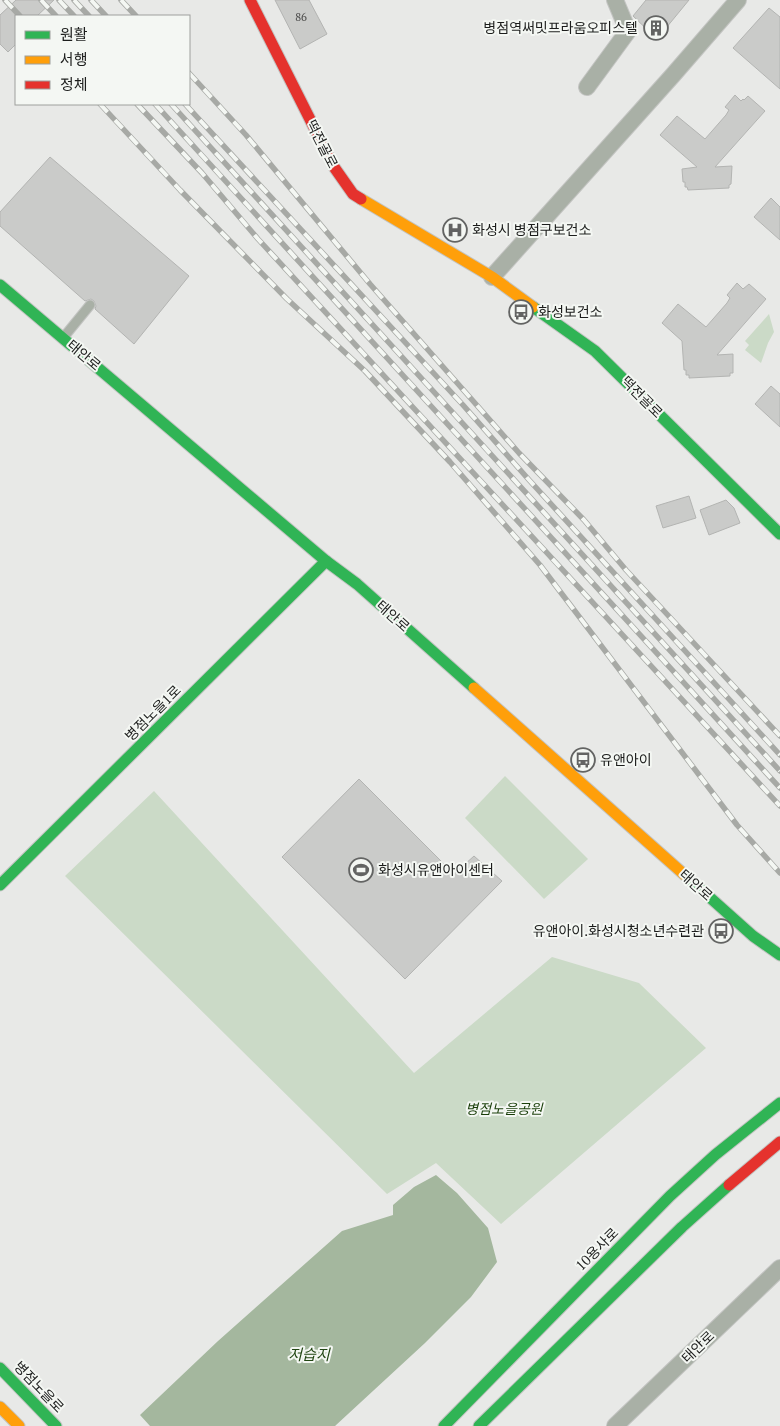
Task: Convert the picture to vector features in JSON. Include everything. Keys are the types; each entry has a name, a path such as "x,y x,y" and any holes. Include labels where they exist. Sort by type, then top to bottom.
{"street":[{"name":"떡전골로","path":"250,0 334,168 353,194 492,277 595,351 780,534"},
{"path":"587,87 628,31 616,0"},
{"path":"492,277 738,0"},
{"name":"태안로","path":"0,285 326,561 357,584 753,936 780,955"},
{"name":"병점노을1로","path":"0,885 326,561"},
{"name":"10용사로","path":"444,1426 670,1196 715,1155 780,1103"},
{"path":"479,1426 682,1227 780,1142"},
{"name":"태안로","path":"615,1426 780,1268"},
{"name":"병점노을로","path":"0,1368 56,1426"},
{"path":"0,1407 19,1426"}],"lane":[{"path":"63,338 90,305"},
{"path":"753,936 780,965"}],"green space":[{"path":"769,314 774,332 761,363 745,350 749,345 745,341"},
{"path":"505,776 588,859 544,899 465,818"},
{"name":"병점노을공원","path":"154,791 414,1073 552,957 639,983 706,1048 501,1224 436,1163 387,1194 65,876"}],"water":[{"name":"저습지","path":"436,1175 457,1193 488,1228 497,1262 471,1297 425,1343 335,1426 150,1426 140,1415 218,1341 342,1231 393,1215 393,1205 414,1187"}],"building":[{"path":"16,0 54,0 38,15 15,15 15,45 8,52 0,44 0,15"},
{"path":"275,0 309,0 327,34 300,49"},
{"name":"병점역써밋프라움오피스텔","path":"646,0 689,0 657,39 633,16"},
{"path":"769,8 780,17 780,89 733,48"},
{"path":"735,95 741,101 748,96 765,111 715,167 732,166 731,184 729,188 688,190 685,187 685,182 683,182 682,169 697,167 660,135 677,116 705,139 726,115 729,110 725,107"},
{"path":"50,157 189,276 134,344 95,309 94,301 91,299 85,301 0,226 0,212"},
{"path":"771,198 780,207 780,240 754,217"},
{"path":"737,283 743,289 749,284 766,299 717,355 733,354 733,373 730,373 730,376 689,378 689,375 686,375 686,370 684,370 682,341 662,323 678,304 706,327 727,303 730,298 727,295"},
{"path":"771,386 780,394 780,427 755,404"},
{"path":"689,496 696,518 663,528 656,506"},
{"path":"726,500 734,508 740,523 709,535 700,510"},
{"name":"화성시유앤아이센터","path":"359,779 454,874 474,856 502,881 405,979 282,857"}],"railway":[{"path":"5,0 19,15"},
{"path":"41,0 55,15"},
{"path":"59,0 73,15"},
{"path":"74,0 88,15"},
{"path":"91,0 105,15"},
{"path":"121,0 135,15"},
{"path":"190,74 246,135 370,284 519,453 584,520 626,570 780,736"},
{"path":"101,105 180,190 287,299 365,371 450,462 540,565 737,825 780,873"},
{"path":"138,105 202,173 258,239 780,806"},
{"path":"156,105 780,788"},
{"path":"172,105 780,771"},
{"path":"186,105 463,405 780,755"}],"traffic: fast":[{"path":"0,285 326,561 357,584 474,688"},
{"path":"533,307 595,351 780,534"},
{"path":"0,885 326,561"},
{"path":"687,877 753,936 780,955"},
{"path":"444,1426 670,1196 715,1155 780,1103"},
{"path":"479,1426 682,1227 729,1185"},
{"path":"0,1368 56,1426"}],"traffic: slow":[{"path":"361,199 492,277 533,307"},
{"path":"474,688 687,877"},
{"path":"0,1407 19,1426"}],"traffic: jam":[{"path":"250,0 334,167 353,194 361,199"},
{"path":"729,1185 780,1142"}],"place":[{"name":"병점역써밋프라움오피스텔","path":"656,28"},
{"name":"화성시 병점구보건소","path":"455,230"},
{"name":"화성보건소","path":"521,312"},
{"name":"유앤아이","path":"583,760"},
{"name":"화성시유앤아이센터","path":"361,870"},
{"name":"유앤아이.화성시청소년수련관","path":"721,931"}]}
